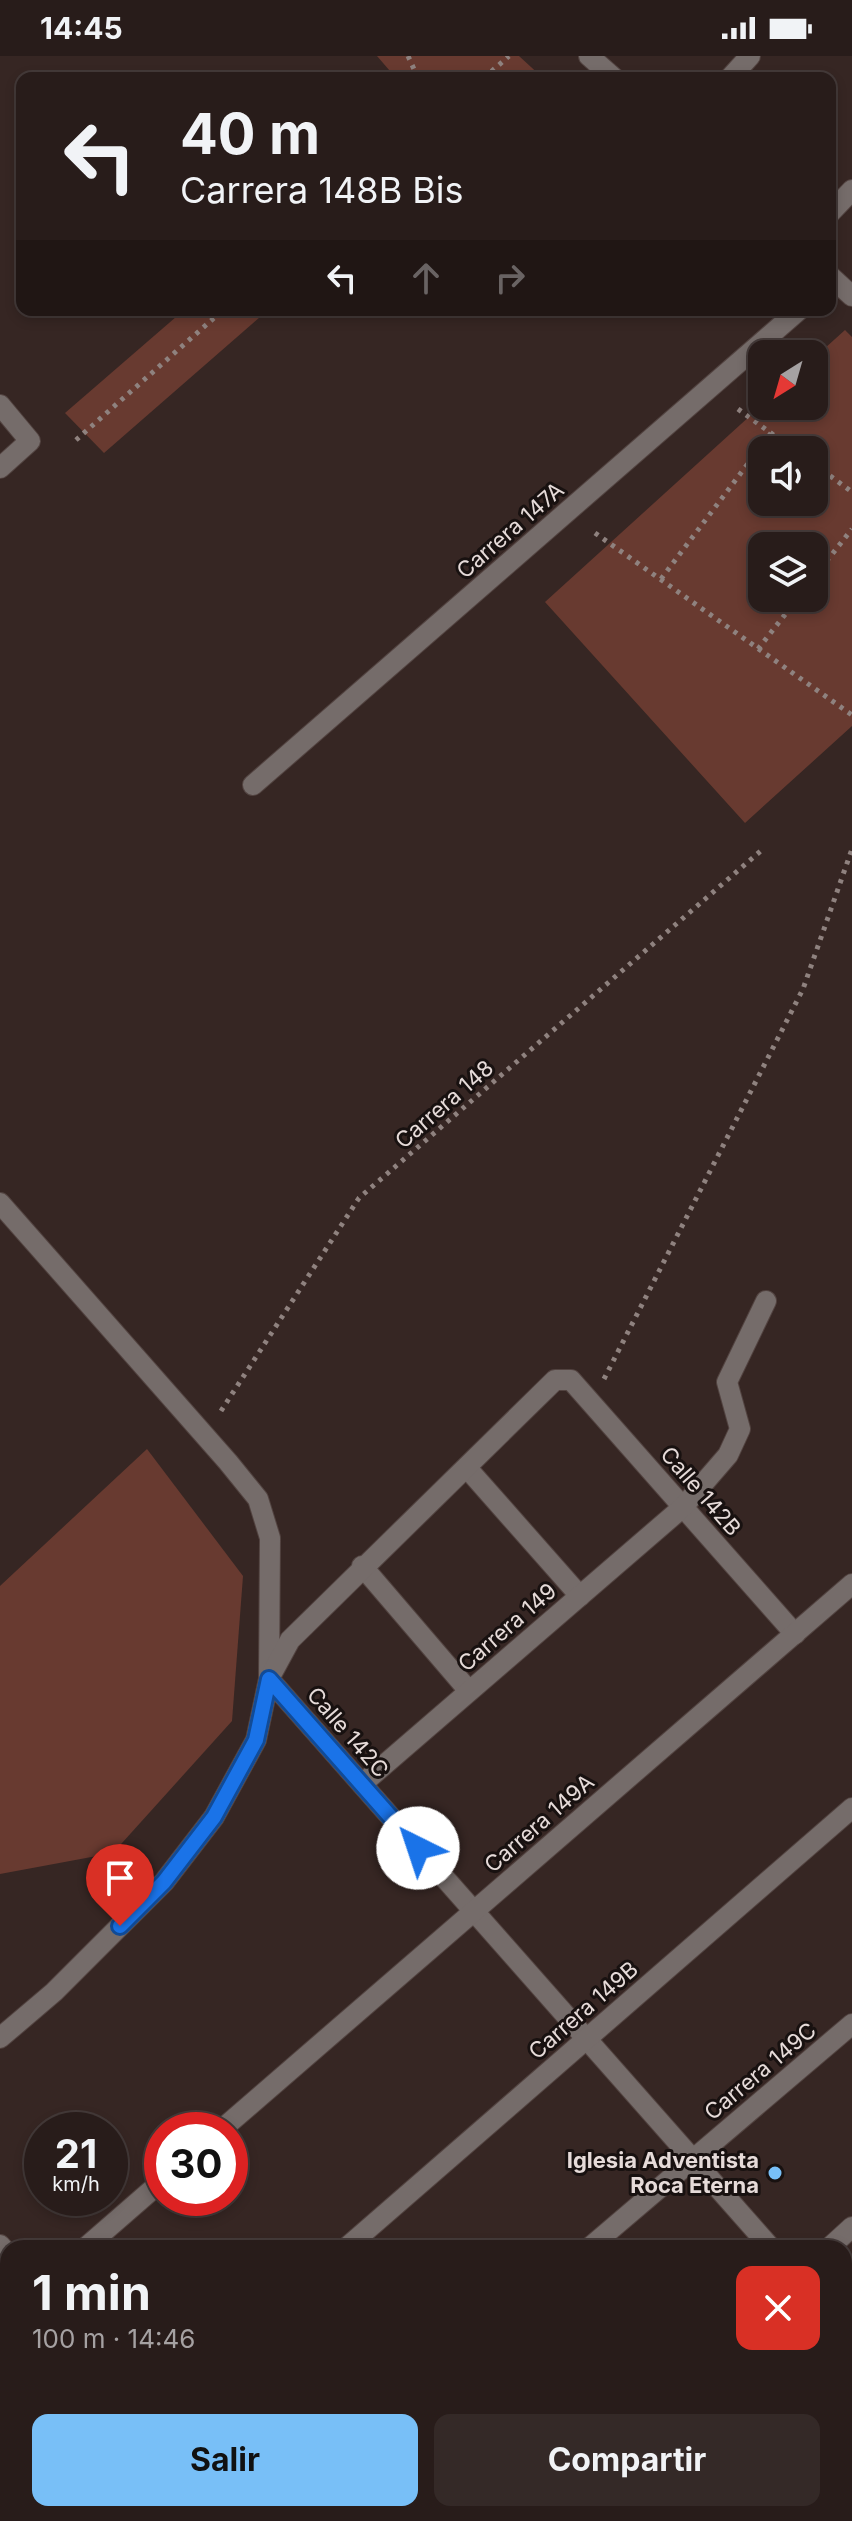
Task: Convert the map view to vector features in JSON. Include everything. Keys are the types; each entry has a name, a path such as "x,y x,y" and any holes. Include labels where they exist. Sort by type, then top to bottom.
{"street":[{"path":"589,56 607,72"},
{"path":"735,72 750,56"},
{"path":"836,207 852,190"},
{"path":"836,284 852,296"},
{"name":"Carrera 147A","path":"253,785 792,316"},
{"path":"0,405 30,441 0,468"},
{"path":"0,1203 258,1499 270,1538 269,1679 256,1740 214,1817 164,1882 54,1992 0,2038"},
{"name":"Carrera 149","path":"362,1784 683,1507 728,1455 740,1429 727,1382 766,1301"},
{"name":"Calle 142B","path":"467,1468 555,1380 571,1380 795,1634"},
{"path":"269,1679 290,1640 362,1566 467,1468 580,1596"},
{"path":"362,1566 469,1691"},
{"name":"Carrera 149A","path":"242,2112 852,1584"},
{"name":"Calle 142C","path":"269,1679 764,2240"},
{"name":"Carrera 149B","path":"355,2240 852,1808"},
{"name":"Carrera 149C","path":"598,2240 852,2024"},
{"path":"94,2240 144,2197"}],"path":[{"path":"491,72 509,56"},
{"path":"76,440 216,316"},
{"path":"738,409 775,436"},
{"path":"661,579 771,433"},
{"path":"828,474 852,492"},
{"path":"828,559 852,529"},
{"path":"595,533 852,715"},
{"path":"758,649 787,612"},
{"name":"Carrera 148","path":"204,1435 359,1198 763,849"},
{"path":"592,1403 803,989 852,849"}],"shaded area":[{"path":"377,56 519,56 536,72 391,72"},
{"path":"177,316 261,316 104,453 65,413"},
{"path":"845,330 852,337 852,726 745,823 545,602 748,418 828,420 828,345"},
{"path":"147,1449 243,1576 232,1721 113,1853 0,1874 0,1586"}],"place":[{"name":"Iglesia Adventista Roca Eterna","path":"775,2173"}],"route":[{"path":"120,1926 164,1882 214,1817 256,1740 269,1679 418,1848"}]}
